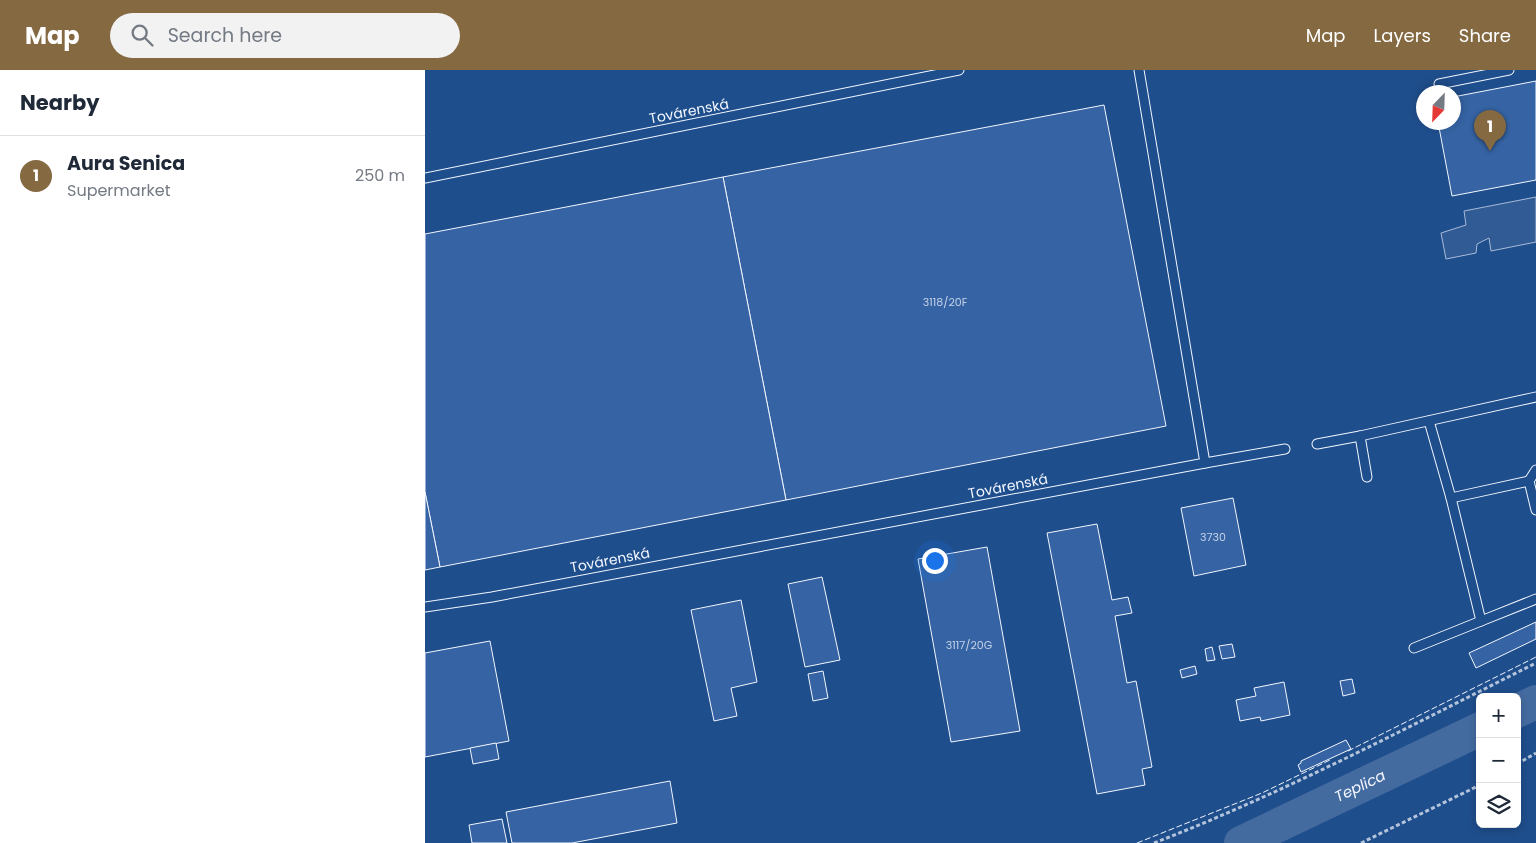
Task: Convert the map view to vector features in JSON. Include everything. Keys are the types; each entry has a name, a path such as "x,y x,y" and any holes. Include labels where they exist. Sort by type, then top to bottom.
{"lane":[{"name":"Továrenská","path":"425,178 959,70"},
{"path":"1139,70 1205,463"},
{"path":"1439,84 1509,70"},
{"path":"1317,444 1536,399"},
{"path":"1429,421 1451,498 1481,621"},
{"path":"1360,436 1367,476"},
{"name":"Továrenská","path":"425,607 492,597 1285,449"},
{"path":"1451,498 1529,481 1536,470"},
{"path":"1529,481 1536,510"},
{"path":"1414,648 1536,599"}],"path":[{"path":"1154,843 1208,822 1280,790 1536,663"},
{"path":"1521,762 1536,753"},
{"path":"1361,843 1476,787"}],"shaded area":[{"path":"1536,197 1536,242 1491,251 1489,238 1477,244 1476,253 1446,259 1441,233 1466,225 1464,211"}],"building":[{"path":"1536,81 1536,180 1452,196 1440,130 1461,130 1461,95"},
{"path":"1104,105 1166,426 786,500 723,177"},
{"path":"723,177 786,500 440,567 425,492 425,234"},
{"path":"425,492 440,567 425,570"},
{"path":"1233,498 1246,565 1194,576 1181,508"},
{"path":"1097,524 1112,600 1128,597 1132,613 1115,616 1127,683 1136,681 1152,767 1142,769 1145,785 1097,794 1047,533"},
{"path":"987,547 1020,731 951,742 918,559"},
{"path":"822,577 840,660 805,667 788,584"},
{"path":"741,600 757,682 731,688 737,716 714,721 691,610"},
{"path":"1536,622 1536,639 1476,668 1469,653"},
{"path":"490,641 509,741 425,757 425,653"},
{"path":"1232,644 1235,657 1222,659 1219,646"},
{"path":"1212,647 1215,660 1207,661 1205,649"},
{"path":"1195,666 1197,674 1182,678 1180,670"},
{"path":"823,671 828,698 813,701 808,674"},
{"path":"1352,679 1355,693 1343,696 1340,681"},
{"path":"1284,682 1290,715 1261,721 1260,717 1240,721 1236,700 1256,696 1254,688"},
{"path":"1346,740 1351,749 1301,772 1298,765 1301,761"},
{"path":"496,743 499,759 473,764 470,748"},
{"path":"670,781 677,823 572,843 512,843 506,812"},
{"path":"502,819 507,843 472,843 469,825"}],"waterway":[{"name":"Teplica","path":"1521,709 1536,702"},
{"name":"Teplica","path":"1241,843 1476,731"}],"fence":[{"path":"1348,751 1536,657"},
{"path":"1137,843 1262,793 1330,760"}],"place":[{"name":"Aura Senica","path":"1490,151"}]}
